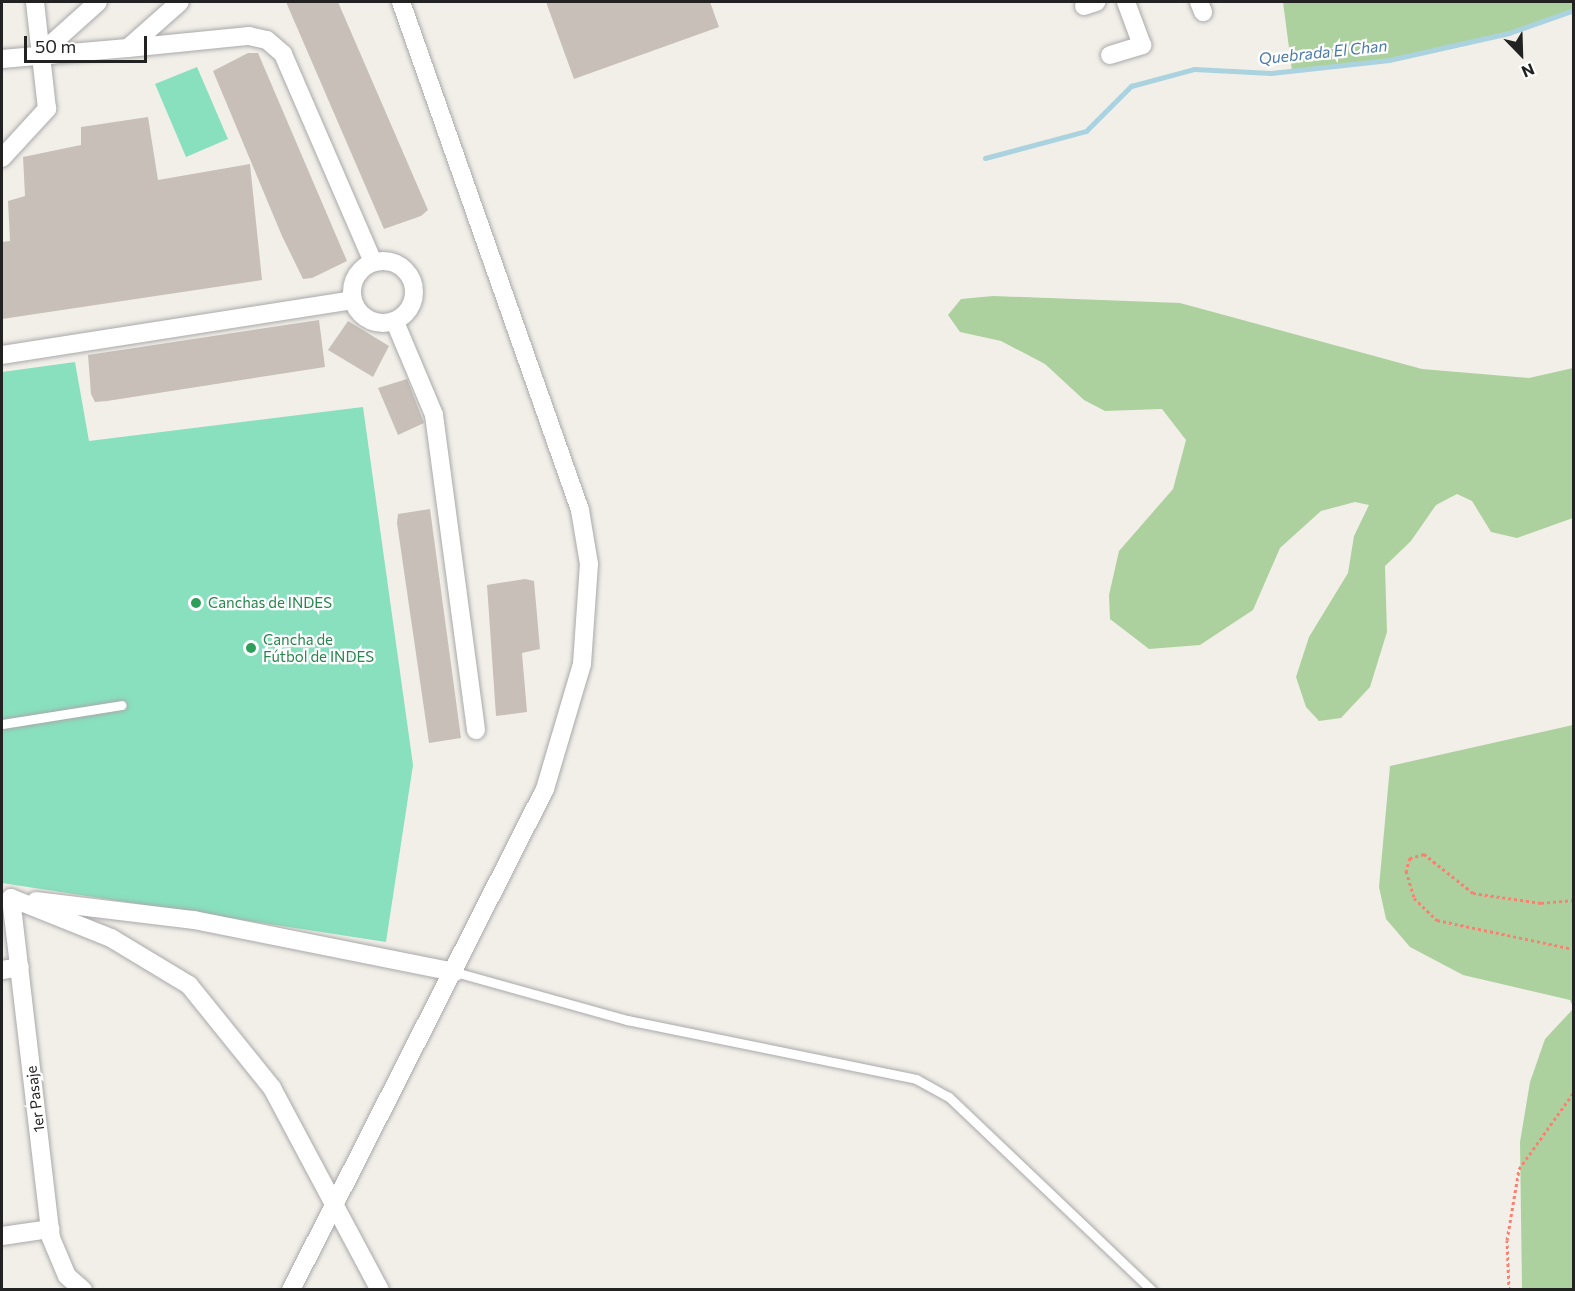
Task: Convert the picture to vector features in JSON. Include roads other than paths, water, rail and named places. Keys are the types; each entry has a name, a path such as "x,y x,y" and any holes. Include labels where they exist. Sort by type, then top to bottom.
{"street":[{"path":"2,158 47,109 39,55 35,2"},
{"path":"39,55 98,2"},
{"path":"128,48 180,2"},
{"path":"291,1290 455,972 545,789 582,664 589,564 566,462 401,2"},
{"path":"1110,55 1142,45 1126,2"},
{"path":"2,59 249,36 283,54 373,262"},
{"path":"373,262 394,262 411,276 411,307 395,321 364,317 352,300 353,281 373,262"},
{"path":"2,355 352,300"},
{"path":"395,321 434,415 476,730"},
{"path":"6,898 194,920 455,972"},
{"path":"6,898 111,938 189,985 272,1088 380,1290"},
{"name":"1er Pasaje","path":"6,898 20,967 50,1229 56,1257 83,1290"},
{"path":"2,970 20,967"},
{"path":"2,1236 50,1229"}],"lane":[{"path":"2,724 122,705"},
{"path":"455,972 627,1020 916,1079 949,1097 1152,1290"}],"waterway":[{"name":"Quebrada El Chan","path":"985,158 1086,131 1131,86 1194,69 1271,73 1389,60 1509,33 1574,10"}],"place":[{"name":"Canchas de INDES","path":"196,603"},
{"name":"Cancha de Fútbol de INDES","path":"251,648"}]}
